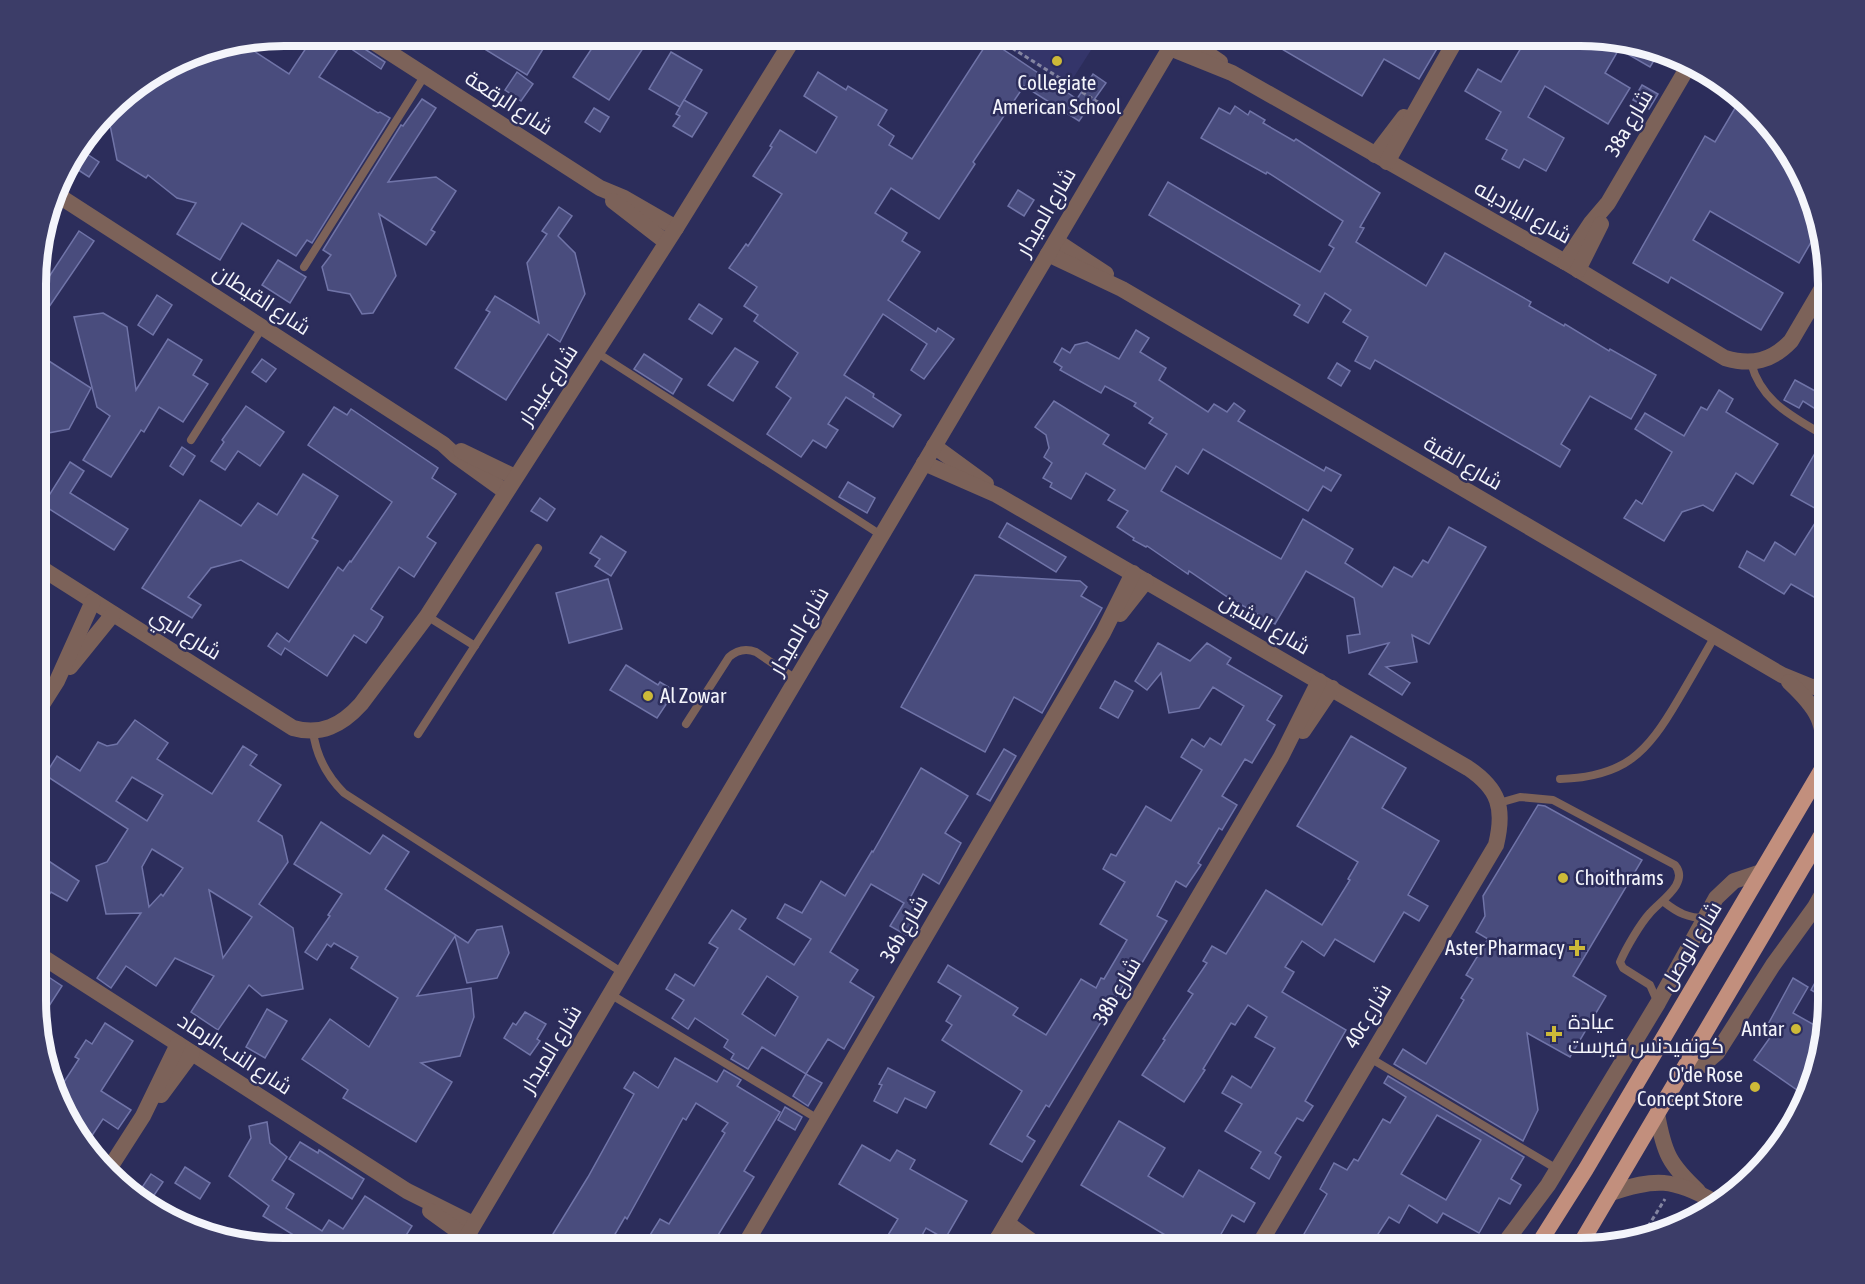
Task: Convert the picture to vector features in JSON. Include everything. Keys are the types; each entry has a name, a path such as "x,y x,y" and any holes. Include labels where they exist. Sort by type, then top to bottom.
{"main road":[{"name":"شارع الوصل","path":"1542,1238 1592,1159 1818,776"},
{"path":"1590,1237 1611,1193 1818,841"}],"street":[{"name":"شارع الرقعة","path":"381,47 600,188 624,198 676,228"},
{"name":"شارع عبيدار","path":"313,731 338,724 350,715 428,616 676,228 788,47"},
{"name":"شارع الميدار","path":"466,1236 1126,120 1172,47"},
{"name":"شارع اليارديله","path":"1188,47 1571,266 1713,353 1751,363"},
{"path":"1381,158 1418,104 1452,47"},
{"name":"38a شارع","path":"1571,266 1596,235 1608,203 1686,71"},
{"name":"شارع الرقعة","path":"600,188 618,206 666,242"},
{"name":"شارع القيطان","path":"63,199 443,444 506,492"},
{"name":"شارع القبة","path":"1052,248 1096,266 1122,289 1782,675 1818,688"},
{"path":"1751,363 1773,356 1791,341 1818,295"},
{"name":"شارع القيطان","path":"443,444 515,477"},
{"name":"شارع البشين","path":"934,446 979,478 998,495"},
{"name":"شارع البشين","path":"924,463 998,495 1467,768 1481,777 1492,789 1498,803"},
{"name":"شارع البي","path":"46,571 284,723 313,731"},
{"name":"36b شارع","path":"749,1238 1103,633 1139,577"},
{"path":"57,681 93,601"},
{"path":"46,698 57,681 113,614"},
{"name":"شارع القبة","path":"1782,675 1804,696 1818,716"},
{"name":"38b شارع","path":"998,1238 1325,685"},
{"name":"40c شارع","path":"1263,1238 1496,845 1501,817 1498,803"},
{"path":"1508,1238 1557,1169 1658,1004 1716,898 1727,885 1742,877 1761,872"},
{"path":"1680,1076 1704,1064 1717,1053 1773,965 1818,902"},
{"name":"شارع النب-الرماد","path":"46,959 407,1191 466,1236"},
{"path":"112,1164 143,1116 153,1106 185,1048"},
{"path":"1657,1114 1663,1144 1671,1161 1682,1176 1709,1199"},
{"path":"1611,1193 1654,1181 1673,1184 1709,1199"},
{"path":"1007,1223 1027,1238"}],"lane":[{"path":"304,267 425,75"},
{"path":"1809,311 1818,316"},
{"path":"191,440 262,328"},
{"path":"596,352 881,535"},
{"path":"1751,363 1759,386 1775,404 1818,432"},
{"path":"418,734 538,548"},
{"path":"428,616 475,646"},
{"path":"1560,779 1598,775 1632,759 1647,746 1659,732 1715,636"},
{"path":"686,724 729,657 739,651 756,652 796,679"},
{"path":"313,731 319,759 326,772 344,793 623,973"},
{"path":"1498,803 1520,797 1553,800 1675,864 1680,874 1679,879 1664,902 1648,914 1620,962 1623,968 1650,985 1658,1004"},
{"path":"1664,902 1687,917 1706,918"},
{"path":"610,994 818,1119"},
{"path":"1370,1058 1557,1169"}],"path":[{"path":"1010,47 1126,120"},
{"path":"1647,1228 1673,1184"}],"shaded area":[{"name":"Collegiate American School","path":"1007,47 1093,47 1068,86"}],"building":[{"path":"307,47 335,47 338,49 319,77 390,118 312,243 307,240 296,256 242,223 220,260 177,234 196,203 177,198 148,175 146,178 117,160 110,124 152,87 179,71 208,59 251,49 289,74"},
{"path":"355,47 362,47 385,62 381,69 353,50"},
{"path":"481,47 544,47 527,75"},
{"path":"593,47 644,47 609,100 573,77"},
{"path":"984,47 999,47 1077,99 1093,74 1106,83 1079,121 1024,86 973,162 975,164 939,219 891,188 875,213 907,233 902,241 920,252 888,300 936,332 938,328 954,339 924,379 911,370 927,344 883,314 844,375 901,415 893,427 846,397 828,424 838,430 826,448 813,440 801,457 767,434 791,398 776,387 798,353 754,321 758,315 744,306 757,287 729,268 746,244 748,246 782,194 753,176 780,130 816,153 837,117 804,96 818,72 846,90 848,86 887,110 878,125 894,136 889,145 912,159"},
{"path":"1438,47 1419,79 1384,59 1362,96 1280,48"},
{"path":"1522,47 1596,47 1618,50 1605,73 1630,88 1608,124 1545,86 1528,117 1564,138 1546,171 1524,159 1519,168 1502,159 1507,150 1486,139 1501,112 1465,91 1478,69 1501,82"},
{"path":"1621,50 1655,59 1650,67"},
{"path":"671,52 702,70 680,107 649,89"},
{"path":"517,72 533,84 521,101 505,90"},
{"path":"1642,85 1658,94 1649,109 1633,100"},
{"path":"422,99 436,108 388,182 436,177 456,191 431,230 435,232 426,245 379,214 396,276 373,313 362,314 350,294 328,290 322,267 331,255 323,250 401,125 403,126"},
{"path":"684,100 707,113 692,137 673,126 680,116 676,114"},
{"path":"1235,106 1248,115 1250,111 1265,120 1263,123 1294,141 1296,139 1380,193 1360,227 1364,228 1356,242 1426,286 1445,253 1531,302 1529,306 1656,375 1631,419 1590,396 1561,444 1570,450 1560,467 1375,360 1370,369 1355,361 1368,337 1343,322 1351,310 1325,293 1308,323 1294,315 1300,305 1149,215 1168,182 1320,272 1334,248 1329,245 1343,221 1267,172 1266,174 1201,138 1219,108 1230,114"},
{"path":"1737,106 1749,116 1778,152 1794,179 1806,208 1814,237 1799,263 1710,211 1693,240 1783,293 1761,330 1671,277 1668,283 1633,263 1705,136 1715,142"},
{"path":"594,108 609,117 600,132 585,122"},
{"path":"86,153 99,162 89,177 76,169"},
{"path":"1018,190 1034,200 1024,216 1008,206"},
{"path":"559,207 572,216 558,236 575,253 585,294 560,342 548,334 506,400 455,368 490,312 486,310 495,296 539,323 527,263 547,234 542,231"},
{"path":"79,231 94,241 46,311 46,281"},
{"path":"278,260 306,277 290,303 262,285"},
{"path":"157,295 172,305 153,335 138,325"},
{"path":"699,304 722,319 712,334 689,319"},
{"path":"103,313 127,327 136,390 168,339 202,360 193,375 208,384 183,422 159,407 144,432 141,430 111,477 83,460 110,416 97,407 74,317"},
{"path":"1136,330 1149,338 1140,352 1166,368 1159,380 1208,412 1214,404 1227,412 1234,403 1245,411 1238,421 1324,471 1326,467 1341,475 1331,491 1323,486 1308,511 1203,449 1188,474 1176,466 1161,491 1281,559 1303,519 1353,549 1345,563 1382,587 1394,567 1412,577 1423,560 1428,563 1449,527 1486,547 1429,644 1412,635 1417,662 1386,667 1410,683 1402,695 1369,674 1389,643 1349,653 1347,636 1360,634 1354,598 1306,571 1275,624 1226,596 1189,571 1188,574 1147,546 1133,540 1134,538 1117,527 1128,511 1108,500 1115,490 1086,473 1071,499 1050,487 1052,483 1043,478 1052,463 1044,457 1049,448 1046,435 1035,427 1054,401 1109,435 1103,444 1145,469 1167,434 1149,423 1153,418 1134,406 1136,403 1105,386 1101,393 1060,370 1062,367 1054,362 1062,348 1070,353 1075,345 1087,342 1119,359"},
{"path":"735,348 758,362 733,401 708,385"},
{"path":"644,354 682,379 673,394 634,369"},
{"path":"46,359 91,388 69,429 46,433"},
{"path":"262,359 276,369 266,382 252,372"},
{"path":"1337,363 1350,371 1341,386 1328,378"},
{"path":"1795,380 1818,393 1818,411 1803,401 1799,408 1784,400"},
{"path":"1719,390 1733,399 1726,412 1778,444 1753,484 1736,473 1713,511 1703,505 1682,512 1664,541 1624,518 1636,500 1642,504 1672,452 1635,429 1645,413 1684,436 1701,407 1707,410"},
{"path":"246,406 284,432 260,466 238,451 225,470 211,461 224,442 222,440"},
{"path":"334,407 347,415 351,409 438,468 432,478 456,494 427,537 436,543 414,577 399,567 371,609 383,617 377,627 366,643 354,635 327,676 285,648 281,655 268,646 277,633 289,642 338,567 343,571 351,562 392,502 308,445"},
{"path":"182,447 195,456 183,475 170,466"},
{"path":"1818,448 1818,510 1791,495"},
{"path":"70,462 84,471 70,493 128,529 114,550 46,507 46,500"},
{"path":"303,474 338,496 312,538 318,541 288,588 241,560 211,568 188,597 201,605 192,618 142,588 200,500 241,526 258,503 277,515"},
{"path":"848,482 875,498 867,513 839,497"},
{"path":"540,498 555,509 547,521 531,511"},
{"path":"1818,518 1818,599 1791,584 1784,594 1739,567 1747,551 1764,561 1775,542 1795,555"},
{"path":"1007,523 1066,557 1056,572 999,537"},
{"path":"601,536 626,552 611,576 595,566 600,559 590,553"},
{"path":"975,575 1080,581 1087,587 1081,596 1102,608 1042,713 1014,697 985,752 901,707"},
{"path":"608,579 622,629 569,643 556,593"},
{"path":"1158,643 1190,661 1207,643 1231,658 1227,664 1282,696 1267,720 1275,725 1252,763 1245,759 1222,796 1237,805 1222,830 1219,828 1198,863 1201,865 1186,887 1176,881 1157,916 1167,921 1133,978 1129,976 1049,1107 1046,1105 1027,1136 1035,1141 1022,1162 990,1144 1022,1091 942,1040 952,1025 946,1021 961,996 938,982 948,965 1018,1008 1013,1015 1046,1035 1081,979 1096,988 1101,978 1104,979 1127,940 1100,924 1125,882 1103,869 1111,854 1116,856 1146,806 1171,821 1202,770 1181,757 1192,739 1204,747 1210,738 1221,745 1244,706 1213,687 1199,708 1169,713 1161,673 1147,690 1135,681"},
{"path":"626,665 658,685 660,682 675,691 657,718 610,690"},
{"path":"1115,681 1133,691 1118,718 1100,708"},
{"path":"135,720 168,743 157,759 212,794 243,746 257,755 250,765 281,785 258,821 282,836 288,862 259,904 293,928 303,989 262,996 249,985 218,1030 191,1012 214,976 175,958 156,986 126,966 111,988 97,978 141,913 106,914 96,866 107,862 128,829 46,776 46,773 57,756 80,771 98,742 107,746 117,744","holes":["132,777 163,795 147,821 116,801","152,849 183,868 163,896 161,894 149,907 142,867","209,890 252,917 223,958"]},
{"path":"1351,736 1406,768 1382,808 1439,841 1408,895 1428,906 1419,921 1404,912 1374,962 1335,939 1324,956 1302,941 1285,967 1294,972 1282,992 1346,1030 1305,1101 1313,1106 1303,1121 1297,1118 1275,1153 1281,1157 1269,1179 1251,1168 1261,1152 1225,1131 1242,1104 1222,1093 1232,1076 1251,1088 1275,1048 1255,1037 1267,1017 1248,1005 1235,1025 1231,1023 1184,1102 1142,1075 1193,994 1188,991 1207,963 1203,961 1212,946 1226,954 1266,890 1322,925 1350,880 1348,879 1358,862 1297,826"},
{"path":"1004,749 1016,756 990,801 977,794"},
{"path":"921,768 968,796 945,833 961,843 939,884 923,874 909,900 922,907 906,935 890,926 904,903 871,884 830,952 858,970 850,982 874,997 844,1049 828,1039 806,1074 762,1047 748,1069 731,1059 734,1054 724,1047 728,1040 695,1018 688,1029 672,1018 684,1000 666,989 675,974 694,986 718,948 709,943 732,910 746,919 739,929 794,965 811,939 777,918 785,904 802,913 821,881 845,896","holes":["767,976 798,997 775,1036 742,1014"]},
{"path":"1538,805 1545,806 1642,860 1573,976 1606,996 1570,1057 1527,1033 1538,1110 1523,1141 1394,1064 1403,1049 1426,1064 1464,1000 1461,998 1473,979 1466,975 1488,939 1476,932 1485,916 1483,896"},
{"path":"321,822 370,854 383,835 409,852 385,889 468,943 477,930 502,926 509,953 497,978 467,983 455,936 417,996 471,988 474,1017 460,1056 421,1063 452,1082 416,1142 343,1098 348,1090 302,1059 330,1019 369,1047 398,998 351,968 358,957 334,943 331,947 327,944 317,960 305,952 342,894 294,864"},
{"path":"46,859 79,881 67,901 51,892 46,899"},
{"path":"46,977 62,986 47,1010 46,999"},
{"path":"1818,977 1818,994 1811,990"},
{"path":"1793,978 1808,987 1793,1013 1817,1026 1806,1076 1797,1090 1754,1060 1774,1032 1766,1028"},
{"path":"267,1009 287,1021 265,1058 246,1047"},
{"path":"525,1012 546,1024 537,1039 540,1041 530,1055 504,1038 513,1023 516,1025"},
{"path":"105,1023 133,1041 101,1091 131,1110 118,1129 103,1119 91,1137 71,1105 62,1084 79,1059 75,1057 86,1040 92,1044"},
{"path":"675,1058 717,1082 724,1070 741,1080 737,1086 780,1112 744,1171 754,1177 716,1238 648,1238 660,1219 669,1224 725,1133 722,1131 728,1123 696,1103 686,1120 683,1118 627,1219 625,1217 613,1238 550,1238 588,1177 634,1094 624,1088 634,1072 658,1088"},
{"path":"888,1068 935,1092 926,1108 905,1098 897,1113 874,1101 882,1085 879,1084"},
{"path":"806,1074 822,1083 808,1106 793,1096"},
{"path":"1388,1076 1524,1157 1511,1179 1521,1185 1510,1204 1499,1198 1479,1233 1443,1213 1437,1223 1409,1205 1399,1223 1389,1217 1375,1238 1305,1238 1304,1234 1327,1194 1320,1189 1334,1163 1347,1170 1354,1159 1358,1161 1383,1119 1390,1123 1406,1097 1384,1083","holes":["1437,1115 1481,1140 1446,1200 1401,1174"]},
{"path":"785,1107 802,1117 795,1130 778,1120"},
{"path":"1119,1121 1165,1148 1148,1176 1183,1197 1199,1170 1255,1203 1244,1222 1232,1215 1219,1238 1170,1238 1081,1185"},
{"path":"267,1122 270,1143 287,1157 272,1180 294,1194 286,1208 322,1231 329,1220 343,1229 365,1196 412,1226 404,1238 298,1238 263,1216 269,1206 229,1176 251,1138 249,1126"},
{"path":"300,1142 318,1153 319,1150 364,1179 352,1199 289,1159"},
{"path":"862,1145 890,1161 897,1150 915,1160 910,1169 967,1201 946,1238 926,1228 920,1238 886,1238 898,1219 839,1184"},
{"path":"185,1167 210,1183 200,1199 175,1183"},
{"path":"151,1174 163,1182 153,1197 141,1189"}],"place":[{"name":"Collegiate American School","path":"1057,61"},
{"name":"Al Zowar","path":"648,696"},
{"name":"Choithrams","path":"1563,878"},
{"name":"Aster Pharmacy","path":"1577,948"},
{"name":"Antar","path":"1796,1029"},
{"name":"عيادة كونفيدنس فيرست","path":"1554,1034"},
{"name":"O'de Rose Concept Store","path":"1755,1087"}]}
